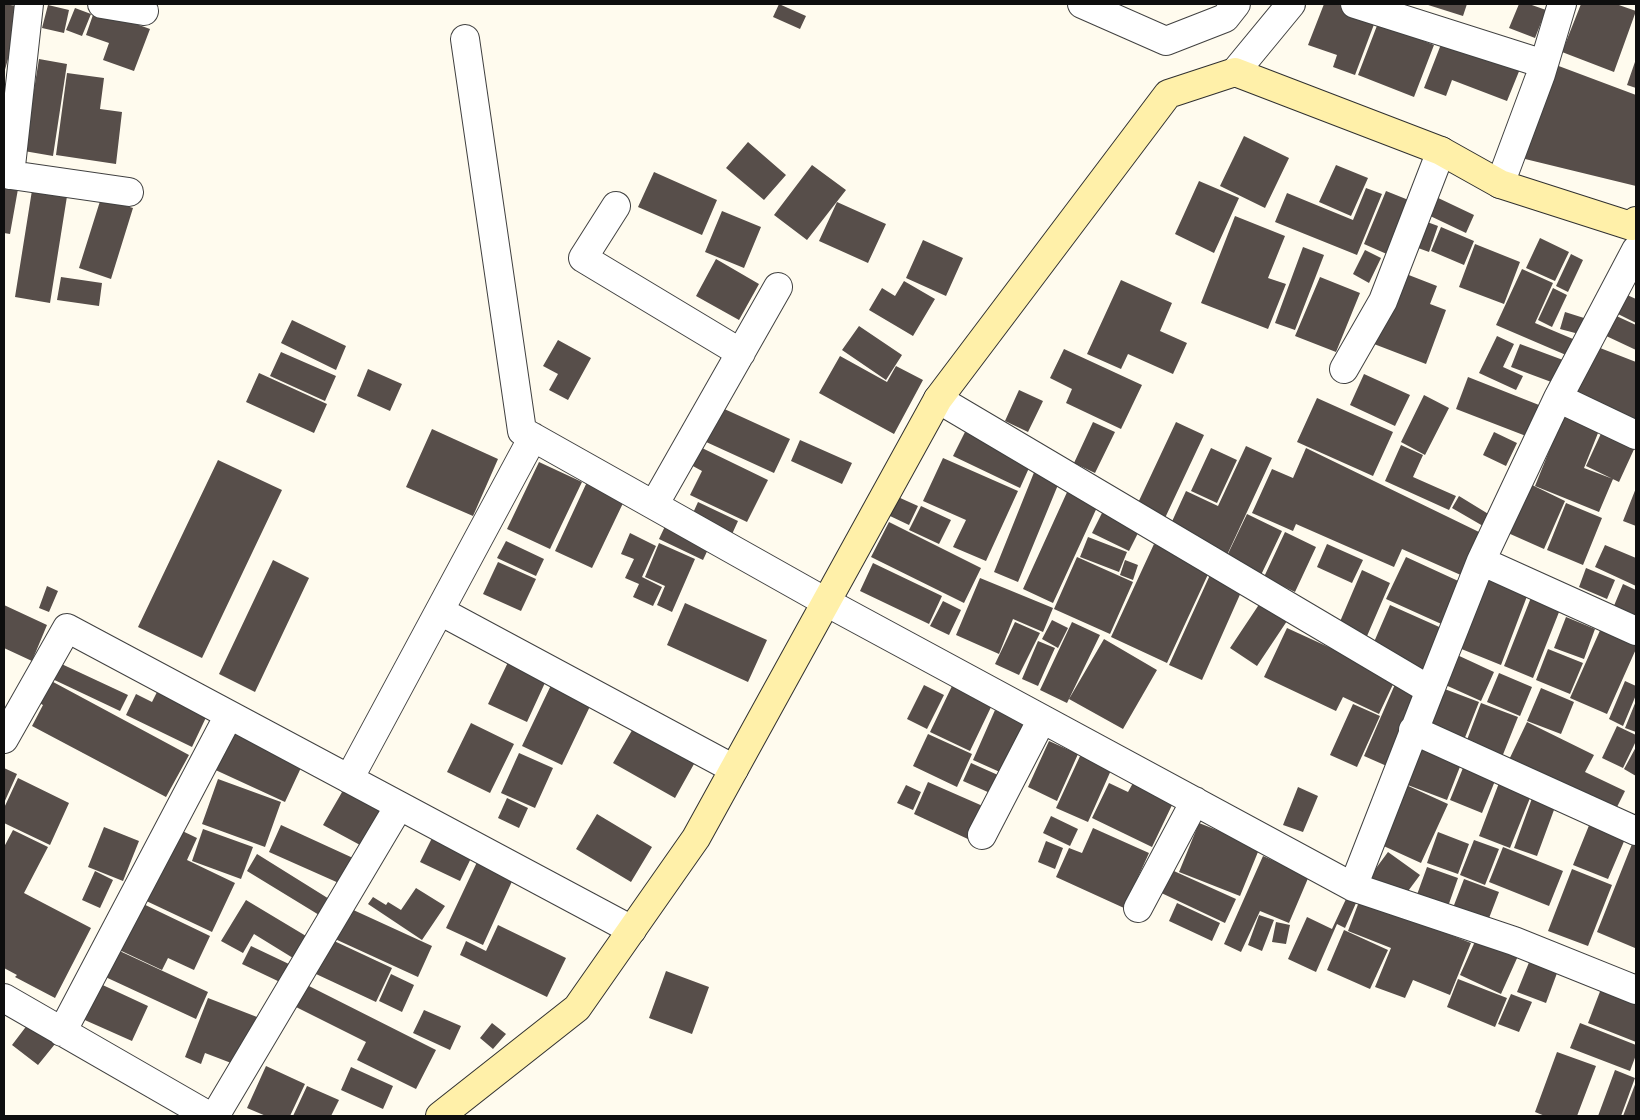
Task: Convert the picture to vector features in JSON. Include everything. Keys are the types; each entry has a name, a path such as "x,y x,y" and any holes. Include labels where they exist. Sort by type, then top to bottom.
{"street":[{"path":"29,4 7,175 130,192"},
{"path":"102,4 144,11"},
{"path":"1082,4 1166,41 1226,18 1236,4"},
{"path":"440,1116 576,1008 632,930 696,838 938,399 1168,94 1235,72 1291,4"},
{"path":"1500,184 1544,64 1562,4"},
{"path":"1370,6 1544,64"},
{"path":"465,39 522,431 826,602 1353,887 1514,941 1636,990"},
{"path":"1235,72 1441,152 1500,184 1631,226 1636,222"},
{"path":"1344,370 1383,301 1441,152"},
{"path":"616,206 583,258 741,353"},
{"path":"1353,887 1413,730 1481,561 1558,398 1636,250"},
{"path":"654,505 778,287"},
{"path":"1558,398 1636,435"},
{"path":"938,399 1430,690"},
{"path":"349,779 533,437"},
{"path":"1481,561 1636,631"},
{"path":"440,611 734,770"},
{"path":"4,739 67,628 632,930"},
{"path":"62,1032 229,714"},
{"path":"982,835 1042,718"},
{"path":"1413,730 1636,830"},
{"path":"1138,908 1195,801"},
{"path":"215,1116 399,806"},
{"path":"4,998 209,1116"}],"building":[{"path":"4,4 23,7 4,73"},
{"path":"779,4 806,16 800,29 773,17"},
{"path":"1324,4 1337,4 1376,19 1355,75 1333,67 1337,55 1308,45"},
{"path":"1425,4 1467,4 1463,16"},
{"path":"1519,4 1529,4 1546,10 1535,38 1509,28"},
{"path":"1581,4 1616,4 1636,11 1614,72 1562,52"},
{"path":"48,5 69,10 64,33 42,28"},
{"path":"75,8 91,14 82,36 66,30"},
{"path":"95,9 150,29 134,71 103,60 109,43 86,35"},
{"path":"1378,23 1434,45 1414,97 1358,75"},
{"path":"1445,34 1522,64 1507,101 1452,80 1446,96 1424,88"},
{"path":"39,59 67,64 53,156 24,151"},
{"path":"1636,59 1636,88 1627,85"},
{"path":"1556,65 1636,95 1636,186 1521,158"},
{"path":"67,73 104,78 100,109 122,112 116,164 56,155"},
{"path":"1244,136 1289,158 1265,208 1220,186"},
{"path":"748,142 786,175 764,200 726,168"},
{"path":"812,165 846,190 807,240 774,215"},
{"path":"1336,165 1368,178 1351,216 1319,202"},
{"path":"654,172 717,200 702,235 638,207"},
{"path":"1199,181 1239,198 1214,253 1175,234"},
{"path":"33,184 68,190 50,303 15,297"},
{"path":"4,186 18,189 10,234 4,233"},
{"path":"1366,188 1382,194 1357,255 1275,222 1287,193 1353,220"},
{"path":"1386,191 1411,201 1389,255 1364,244"},
{"path":"1434,196 1474,215 1466,233 1426,214"},
{"path":"101,198 133,208 111,279 79,268"},
{"path":"837,202 886,224 868,263 819,241"},
{"path":"722,211 761,227 744,268 705,252"},
{"path":"1235,216 1285,236 1268,278 1286,284 1268,329 1201,303"},
{"path":"1419,219 1438,226 1429,252 1410,245"},
{"path":"1441,227 1474,241 1464,265 1431,251"},
{"path":"1540,238 1569,252 1555,281 1526,268"},
{"path":"923,240 963,258 946,296 906,278"},
{"path":"1475,244 1520,262 1504,304 1459,287"},
{"path":"1303,247 1324,255 1295,330 1275,323"},
{"path":"1365,250 1381,258 1369,283 1353,274"},
{"path":"1571,254 1583,260 1568,292 1556,286"},
{"path":"716,259 759,284 739,320 696,296"},
{"path":"1522,269 1553,283 1535,323 1573,339 1566,355 1496,325"},
{"path":"1401,272 1437,286 1430,304 1446,310 1426,364 1374,344"},
{"path":"61,277 102,283 99,306 57,300"},
{"path":"1320,277 1360,293 1336,352 1295,336"},
{"path":"1121,280 1172,303 1160,331 1187,343 1173,374 1128,354 1121,369 1087,354"},
{"path":"904,281 935,299 913,336 869,310 882,288 895,296"},
{"path":"1553,288 1567,295 1552,327 1538,320"},
{"path":"1625,294 1636,299 1636,323 1616,313"},
{"path":"1565,312 1584,318 1579,334 1560,329"},
{"path":"1612,314 1636,325 1636,350 1602,334"},
{"path":"292,320 346,346 336,370 281,343"},
{"path":"859,326 902,355 886,380 842,350"},
{"path":"1497,336 1514,344 1503,367 1523,376 1516,390 1479,373"},
{"path":"558,340 591,358 568,400 549,390 558,374 543,366"},
{"path":"1520,344 1563,360 1554,383 1511,367"},
{"path":"1595,346 1636,362 1636,425 1573,400"},
{"path":"1064,349 1142,385 1121,429 1066,403 1072,389 1050,378"},
{"path":"281,352 336,376 325,401 270,376"},
{"path":"840,356 887,382 896,366 923,380 894,434 819,393"},
{"path":"368,369 402,384 390,411 357,396"},
{"path":"259,373 327,404 314,433 246,402"},
{"path":"1364,374 1410,395 1395,426 1350,405"},
{"path":"1468,377 1539,405 1526,436 1456,409"},
{"path":"1019,390 1043,401 1028,432 1005,421"},
{"path":"1424,395 1449,408 1425,455 1401,442"},
{"path":"1317,398 1393,432 1373,476 1297,442"},
{"path":"720,407 790,439 774,473 704,441"},
{"path":"1566,409 1602,423 1584,468 1613,479 1599,512 1535,486"},
{"path":"1093,422 1115,432 1095,473 1074,463"},
{"path":"1176,422 1204,435 1165,518 1137,505"},
{"path":"1605,425 1636,445 1619,482 1586,466"},
{"path":"967,428 1033,459 1020,488 953,456"},
{"path":"432,429 498,459 473,516 406,487"},
{"path":"1494,432 1517,443 1506,466 1483,455"},
{"path":"800,440 852,463 842,484 791,461"},
{"path":"1401,445 1423,455 1413,477 1456,496 1449,510 1385,481"},
{"path":"1246,446 1272,458 1227,555 1169,528 1186,491 1218,506"},
{"path":"700,447 768,480 747,522 690,495 702,471 691,465"},
{"path":"1211,448 1237,460 1217,503 1191,491"},
{"path":"1306,448 1479,532 1463,576 1402,549 1394,567 1296,524 1293,531 1252,513 1272,469 1293,478"},
{"path":"943,458 1018,491 986,561 953,547 966,520 923,501"},
{"path":"218,460 282,490 202,658 138,627"},
{"path":"539,462 582,482 550,549 507,529"},
{"path":"1035,470 1060,480 1018,582 994,572"},
{"path":"587,482 625,499 592,568 555,551"},
{"path":"1530,484 1565,501 1544,549 1508,533"},
{"path":"1636,488 1636,526 1623,521"},
{"path":"1068,490 1099,503 1053,603 1023,589"},
{"path":"1459,496 1490,515 1483,526 1452,508"},
{"path":"898,497 918,506 909,525 890,516"},
{"path":"698,502 738,521 728,543 688,524"},
{"path":"1566,503 1602,518 1583,565 1547,550"},
{"path":"921,506 951,520 939,544 909,530"},
{"path":"1103,511 1140,529 1129,551 1092,533"},
{"path":"1247,514 1282,531 1261,575 1226,558"},
{"path":"667,522 711,543 703,560 659,539"},
{"path":"889,522 981,568 964,603 871,557"},
{"path":"1285,532 1316,547 1295,592 1264,577"},
{"path":"630,533 656,546 642,577 662,587 653,606 633,597 639,584 625,578 634,559 621,554"},
{"path":"1088,537 1127,552 1119,572 1080,557"},
{"path":"506,541 544,559 536,576 497,558"},
{"path":"659,543 695,559 672,612 657,605 665,586 645,577"},
{"path":"1154,544 1210,570 1167,663 1111,637"},
{"path":"1327,544 1363,560 1352,583 1317,567"},
{"path":"1605,545 1636,558 1636,586 1595,567"},
{"path":"1077,557 1133,582 1110,634 1054,609"},
{"path":"1406,557 1467,585 1448,627 1386,599"},
{"path":"273,560 309,578 255,692 219,674"},
{"path":"1125,560 1138,565 1133,580 1120,575"},
{"path":"498,562 536,579 521,611 483,594"},
{"path":"873,563 942,596 929,624 860,591"},
{"path":"1586,568 1615,580 1607,599 1579,587"},
{"path":"1362,570 1390,583 1364,643 1336,631"},
{"path":"1210,575 1242,590 1202,680 1169,665"},
{"path":"1487,575 1529,591 1501,665 1459,648"},
{"path":"980,578 1053,608 1043,632 1013,619 999,654 956,635"},
{"path":"1623,584 1636,590 1636,623 1611,613"},
{"path":"47,586 58,591 49,612 39,608"},
{"path":"1532,595 1561,607 1533,678 1504,666"},
{"path":"943,601 961,610 949,635 930,626"},
{"path":"685,603 767,640 748,682 667,645"},
{"path":"1260,603 1287,621 1257,666 1230,648"},
{"path":"4,605 47,625 32,661 4,648"},
{"path":"1390,605 1446,630 1427,674 1371,649"},
{"path":"1566,617 1595,629 1584,659 1554,648"},
{"path":"1052,620 1068,628 1058,648 1042,639"},
{"path":"1015,622 1040,633 1019,675 995,664"},
{"path":"1072,622 1100,635 1067,703 1040,690"},
{"path":"1602,626 1636,642 1636,649 1607,714 1570,698"},
{"path":"1287,628 1396,678 1379,714 1343,697 1336,711 1264,677"},
{"path":"1104,639 1157,670 1123,729 1069,699"},
{"path":"1038,641 1055,648 1038,686 1022,679"},
{"path":"1548,649 1583,663 1570,694 1536,680"},
{"path":"1455,654 1494,672 1481,701 1441,683"},
{"path":"511,656 549,674 527,722 488,704"},
{"path":"53,660 128,695 120,711 46,676"},
{"path":"1499,673 1532,687 1520,716 1487,702"},
{"path":"42,676 189,755 166,797 32,726 43,705 30,698"},
{"path":"553,681 593,700 562,765 522,746"},
{"path":"1625,681 1636,686 1636,695 1623,726 1609,719"},
{"path":"1396,682 1422,694 1389,767 1364,756"},
{"path":"924,685 944,695 927,729 907,719"},
{"path":"160,686 210,709 192,747 126,715 136,694 152,702"},
{"path":"952,686 992,705 970,751 930,732"},
{"path":"1442,688 1479,702 1464,740 1427,726"},
{"path":"1541,688 1574,702 1561,734 1527,721"},
{"path":"1636,701 1636,732 1625,728"},
{"path":"1481,703 1518,717 1498,767 1462,753"},
{"path":"1353,704 1380,716 1357,767 1330,755"},
{"path":"995,710 1024,724 1002,773 973,760"},
{"path":"638,720 699,755 675,798 613,763"},
{"path":"229,722 306,757 285,802 209,767"},
{"path":"1527,722 1594,755 1585,772 1625,791 1613,815 1507,764"},
{"path":"471,723 514,744 490,793 447,772"},
{"path":"1617,726 1636,735 1636,741 1623,768 1602,758"},
{"path":"928,734 972,754 957,787 913,766"},
{"path":"1049,741 1078,754 1057,801 1028,787"},
{"path":"1421,742 1463,759 1447,800 1405,784"},
{"path":"1636,747 1636,776 1624,769"},
{"path":"519,753 553,768 535,808 501,793"},
{"path":"1081,754 1112,768 1088,822 1056,808"},
{"path":"1467,758 1499,771 1482,813 1450,800"},
{"path":"971,763 998,775 990,793 963,781"},
{"path":"4,768 17,774 4,803"},
{"path":"1502,775 1534,788 1510,848 1479,836"},
{"path":"18,778 69,803 50,845 4,823 4,808"},
{"path":"218,779 281,802 265,847 202,824"},
{"path":"928,782 985,807 970,840 914,814"},
{"path":"1109,783 1128,792 1133,783 1173,803 1152,847 1092,818"},
{"path":"1404,784 1448,804 1421,863 1377,843"},
{"path":"906,785 921,792 913,810 897,803"},
{"path":"345,787 381,808 360,845 323,825"},
{"path":"1298,787 1318,796 1303,832 1283,825"},
{"path":"1535,790 1558,799 1537,856 1514,848"},
{"path":"507,798 528,808 519,828 498,818"},
{"path":"597,814 652,847 631,882 576,849"},
{"path":"1051,816 1078,829 1070,846 1043,833"},
{"path":"1592,818 1628,832 1608,879 1573,865"},
{"path":"1199,823 1260,847 1240,896 1179,872"},
{"path":"281,825 353,858 341,884 269,852"},
{"path":"104,827 139,841 123,881 88,867"},
{"path":"174,827 197,838 187,860 235,883 212,932 140,898"},
{"path":"1093,828 1149,853 1124,908 1056,877 1069,848 1082,853"},
{"path":"203,829 253,847 241,879 192,861"},
{"path":"13,830 48,847 24,893 91,928 55,998 15,977 17,975 4,968 4,847"},
{"path":"1438,832 1469,844 1458,874 1427,863"},
{"path":"434,834 474,852 460,881 420,862"},
{"path":"1636,834 1636,945 1635,948 1597,932"},
{"path":"1474,840 1499,849 1485,885 1460,875"},
{"path":"1046,841 1063,848 1055,869 1038,862"},
{"path":"1503,847 1563,871 1549,906 1489,882"},
{"path":"1388,852 1420,875 1400,902 1368,879"},
{"path":"257,854 334,902 324,918 247,871"},
{"path":"1263,856 1309,876 1289,923 1260,911 1241,952 1224,944"},
{"path":"478,860 514,877 483,945 446,928"},
{"path":"1165,867 1236,899 1225,923 1155,890"},
{"path":"1427,867 1458,878 1445,915 1414,903"},
{"path":"1572,869 1612,885 1588,946 1548,931"},
{"path":"95,871 113,880 100,908 82,900"},
{"path":"1464,879 1499,892 1486,926 1451,913"},
{"path":"416,888 445,906 422,940 368,904 373,897 386,905 388,902 401,910"},
{"path":"1346,899 1356,903 1345,928 1337,924 1316,972 1288,959 1307,917 1332,929"},
{"path":"1360,899 1471,943 1450,995 1413,980 1405,998 1375,987 1391,948 1348,931"},
{"path":"135,900 210,936 194,970 168,958 162,970 113,947"},
{"path":"246,900 306,936 293,958 254,934 243,953 221,941"},
{"path":"1177,903 1220,923 1212,941 1169,921"},
{"path":"349,908 432,946 418,977 335,939"},
{"path":"1259,915 1274,920 1262,951 1248,945"},
{"path":"1276,922 1290,925 1286,944 1272,942"},
{"path":"498,925 566,958 547,997 460,955 466,941 486,951"},
{"path":"1344,930 1388,950 1370,989 1327,970"},
{"path":"1477,937 1518,956 1501,994 1460,975"},
{"path":"332,940 392,968 376,1002 316,974"},
{"path":"251,946 291,965 282,983 242,964"},
{"path":"111,947 208,992 196,1019 99,974"},
{"path":"1532,955 1560,965 1546,1003 1517,992"},
{"path":"666,971 709,987 692,1034 649,1018"},
{"path":"391,974 414,985 402,1012 379,1001"},
{"path":"1458,979 1507,998 1495,1027 1447,1007"},
{"path":"94,981 148,1006 132,1041 78,1017"},
{"path":"1604,981 1636,994 1636,1042 1588,1023"},
{"path":"305,984 436,1050 416,1089 357,1060 366,1042 294,1006"},
{"path":"1511,994 1532,1002 1519,1032 1498,1024"},
{"path":"208,998 257,1017 239,1066 205,1053 201,1064 185,1057"},
{"path":"424,1010 461,1026 450,1050 413,1033"},
{"path":"492,1023 506,1034 493,1049 480,1038"},
{"path":"1580,1023 1636,1045 1636,1055 1630,1071 1570,1048"},
{"path":"28,1024 55,1044 38,1065 12,1045"},
{"path":"1557,1052 1596,1066 1577,1116 1545,1116 1535,1112"},
{"path":"266,1066 305,1084 290,1116 266,1116 247,1108"},
{"path":"351,1067 393,1086 383,1109 341,1090"},
{"path":"1615,1070 1635,1078 1621,1116 1598,1116"},
{"path":"1636,1082 1636,1116 1623,1116"},
{"path":"307,1086 339,1100 331,1116 293,1116"}]}
